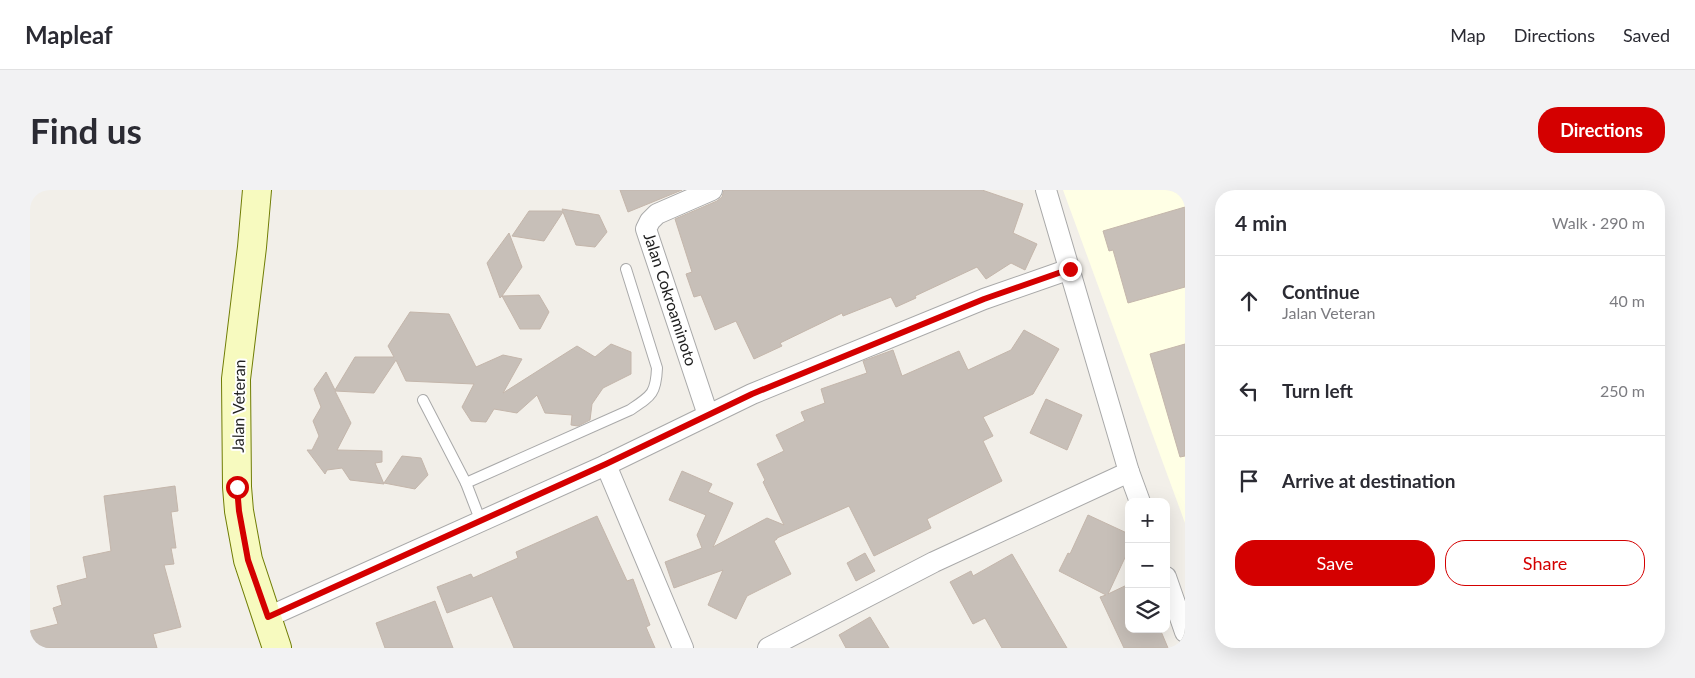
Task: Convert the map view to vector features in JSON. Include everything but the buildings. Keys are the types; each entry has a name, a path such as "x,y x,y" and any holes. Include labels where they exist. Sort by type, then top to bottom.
{"main road":[{"name":"Jalan Veteran","path":"257,190 236,379 237,487 239,511 248,560 268,617 275,647"}],"street":[{"name":"Jalan Cokroaminoto","path":"708,415 646,229 650,221 657,214 712,190"},
{"path":"1046,190 1129,472 1139,498"},
{"path":"268,617 481,522 752,394 975,302 1070,269"},
{"path":"606,464 683,648"},
{"path":"768,648 934,562 1129,472"},
{"path":"1170,588 1185,632"}],"lane":[{"path":"466,484 630,410 650,396 656,380 657,368 626,269"},
{"path":"423,400 466,484 481,522"}],"shaded area":[{"path":"1063,190 1185,190 1185,523"}],"route":[{"path":"237,487 239,511 248,560 268,617 481,522 752,394 984,299 1070,269"}]}
